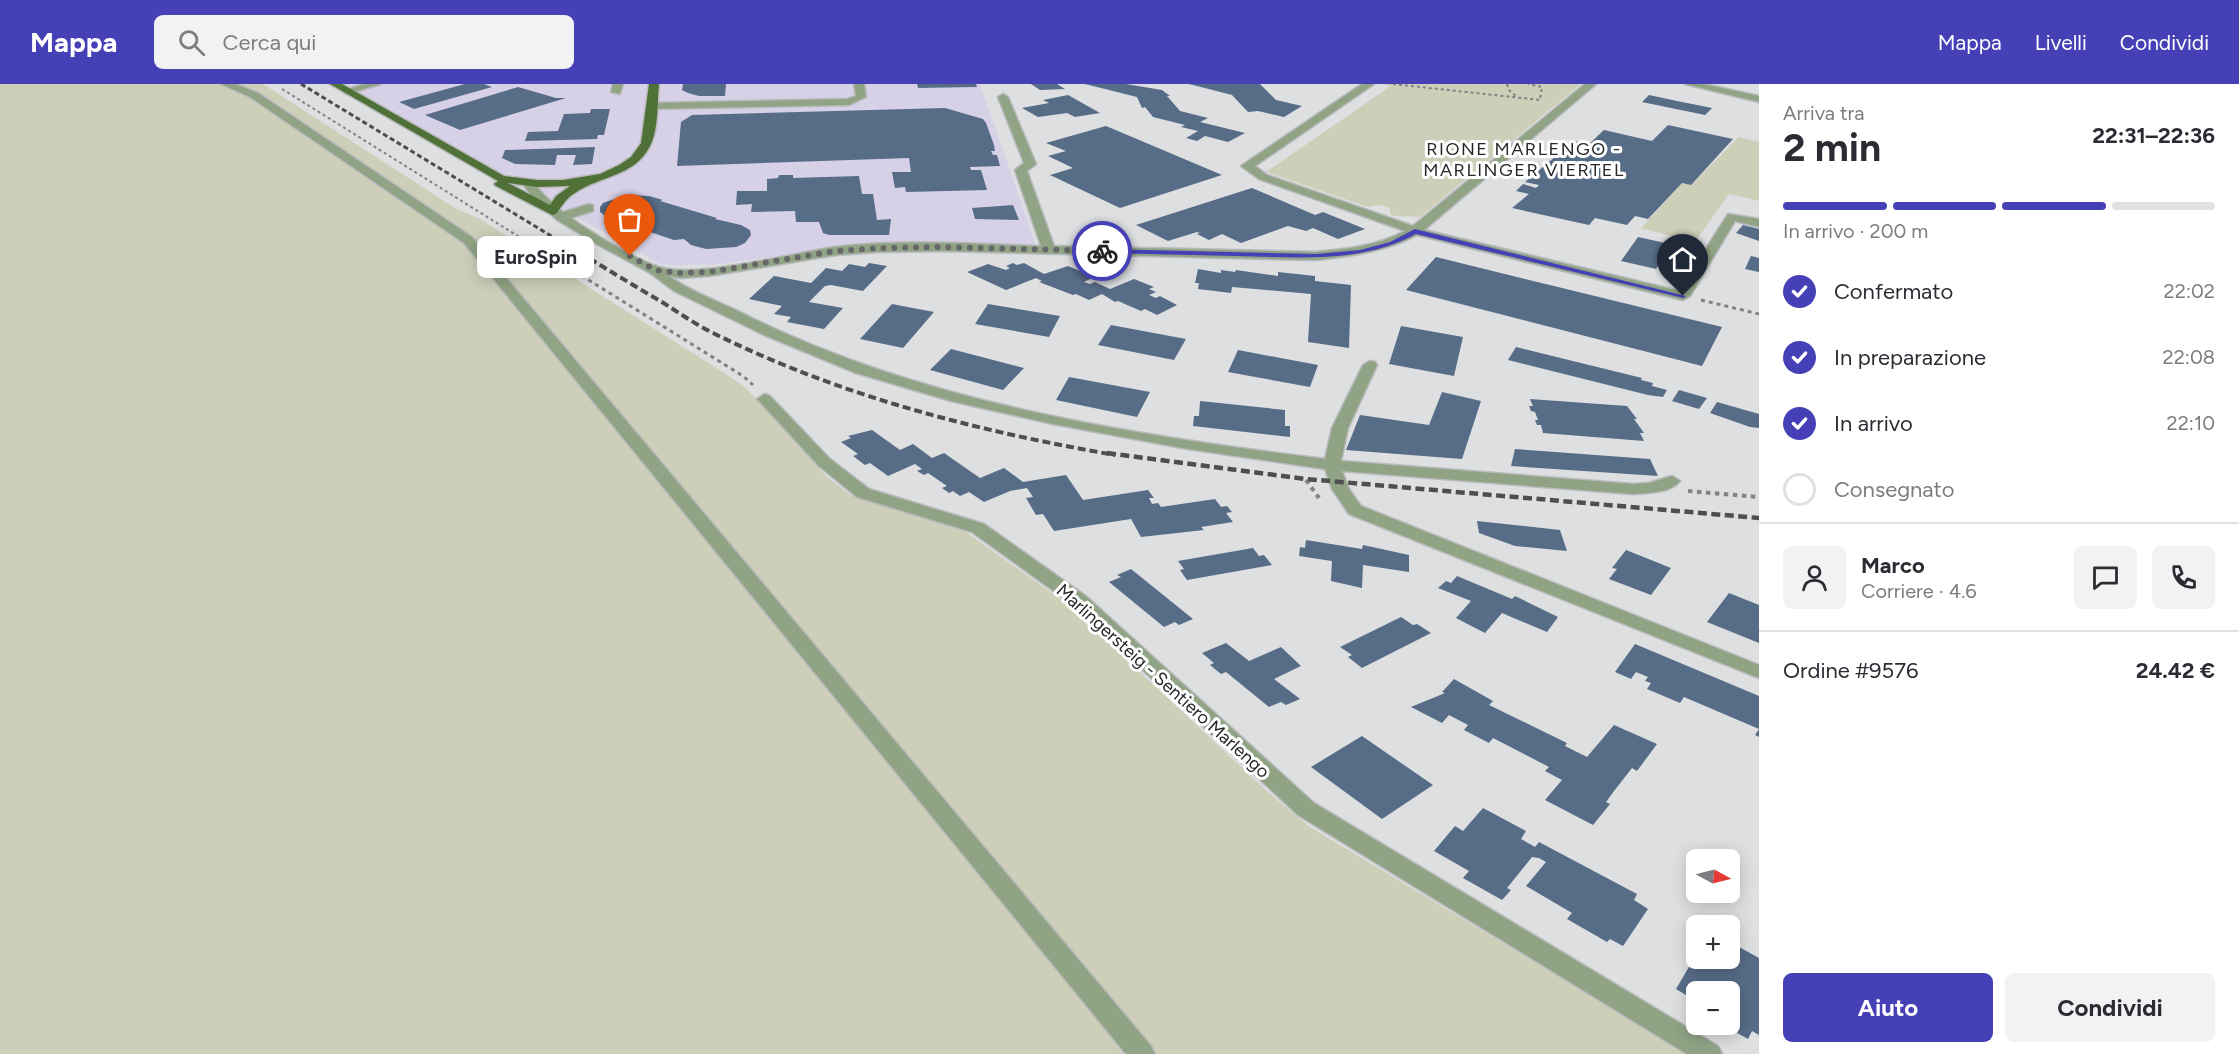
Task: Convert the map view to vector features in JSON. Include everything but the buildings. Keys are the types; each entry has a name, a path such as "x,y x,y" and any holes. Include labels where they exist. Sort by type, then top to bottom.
{"main road":[{"path":"335,84 486,173 503,187 556,214 561,195 569,189 624,168 636,158 645,146 654,84"},
{"path":"486,173 512,182 529,184 573,182 600,177"}],"street":[{"path":"226,84 254,95 468,240 1143,1054"},
{"path":"347,91 376,84"},
{"path":"651,106 849,102 861,97 860,84"},
{"path":"1369,84 1247,166 1263,177 1415,231 1683,296 1732,217 1759,223"},
{"path":"655,270 680,273 709,272 836,251 878,248 1316,256 1360,252 1393,243 1415,231 1591,84"},
{"path":"1690,84 1759,99"},
{"path":"1003,97 1030,164 1022,170 1049,250"},
{"path":"529,184 535,195 556,214 655,270 665,282 704,298 776,337 850,366 964,401 1145,437 1332,465 1651,488 1672,481"},
{"path":"556,214 589,208"},
{"path":"704,298 709,272"},
{"path":"1370,365 1337,438 1332,465 1341,493 1355,510 1404,532 1759,672"},
{"name":"Marlingersteig - Sentiero Marlengo","path":"765,399 824,462 863,493 978,528 1080,601 1306,809 1709,1054"}],"path":[{"path":"274,84 742,376 765,399"},
{"path":"1393,84 1487,92 1519,99 1540,100 1542,87 1528,84"},
{"path":"1507,84 1511,93 1519,99"},
{"path":"1683,296 1759,314"},
{"path":"1651,488 1759,497"}],"shaded area":[{"path":"345,84 980,84 1036,246 887,242 711,265 662,265"}],"green space":[{"path":"0,84 263,84 455,208 480,219 726,374 747,389 828,478 851,495 966,532 1066,603 1269,793 1310,827 1688,1054 0,1054"},
{"path":"1382,84 1581,84 1420,217 1394,216 1390,214 1390,208 1379,205 1368,207 1266,172 1391,86"},
{"path":"1739,137 1759,142 1759,201 1729,194 1695,242 1641,228 1682,183 1691,185"}],"railway":[{"path":"301,84 571,248"},
{"path":"569,246 706,330 810,375 910,409 1011,435 1115,455"},
{"path":"1107,453 1306,479 1759,518"}],"way so far":[{"path":"630,256 655,270 680,273 709,272 836,251 878,248 943,247 1102,251"}],"place":[{"name":"EuroSpin","path":"630,256"}],"district":[{"name":"RIONE MARLENGO - MARLINGER VIERTEL","path":"1524,160"}],"route":[{"path":"1102,251 1316,256 1360,252 1393,243 1415,231 1683,296"}]}
